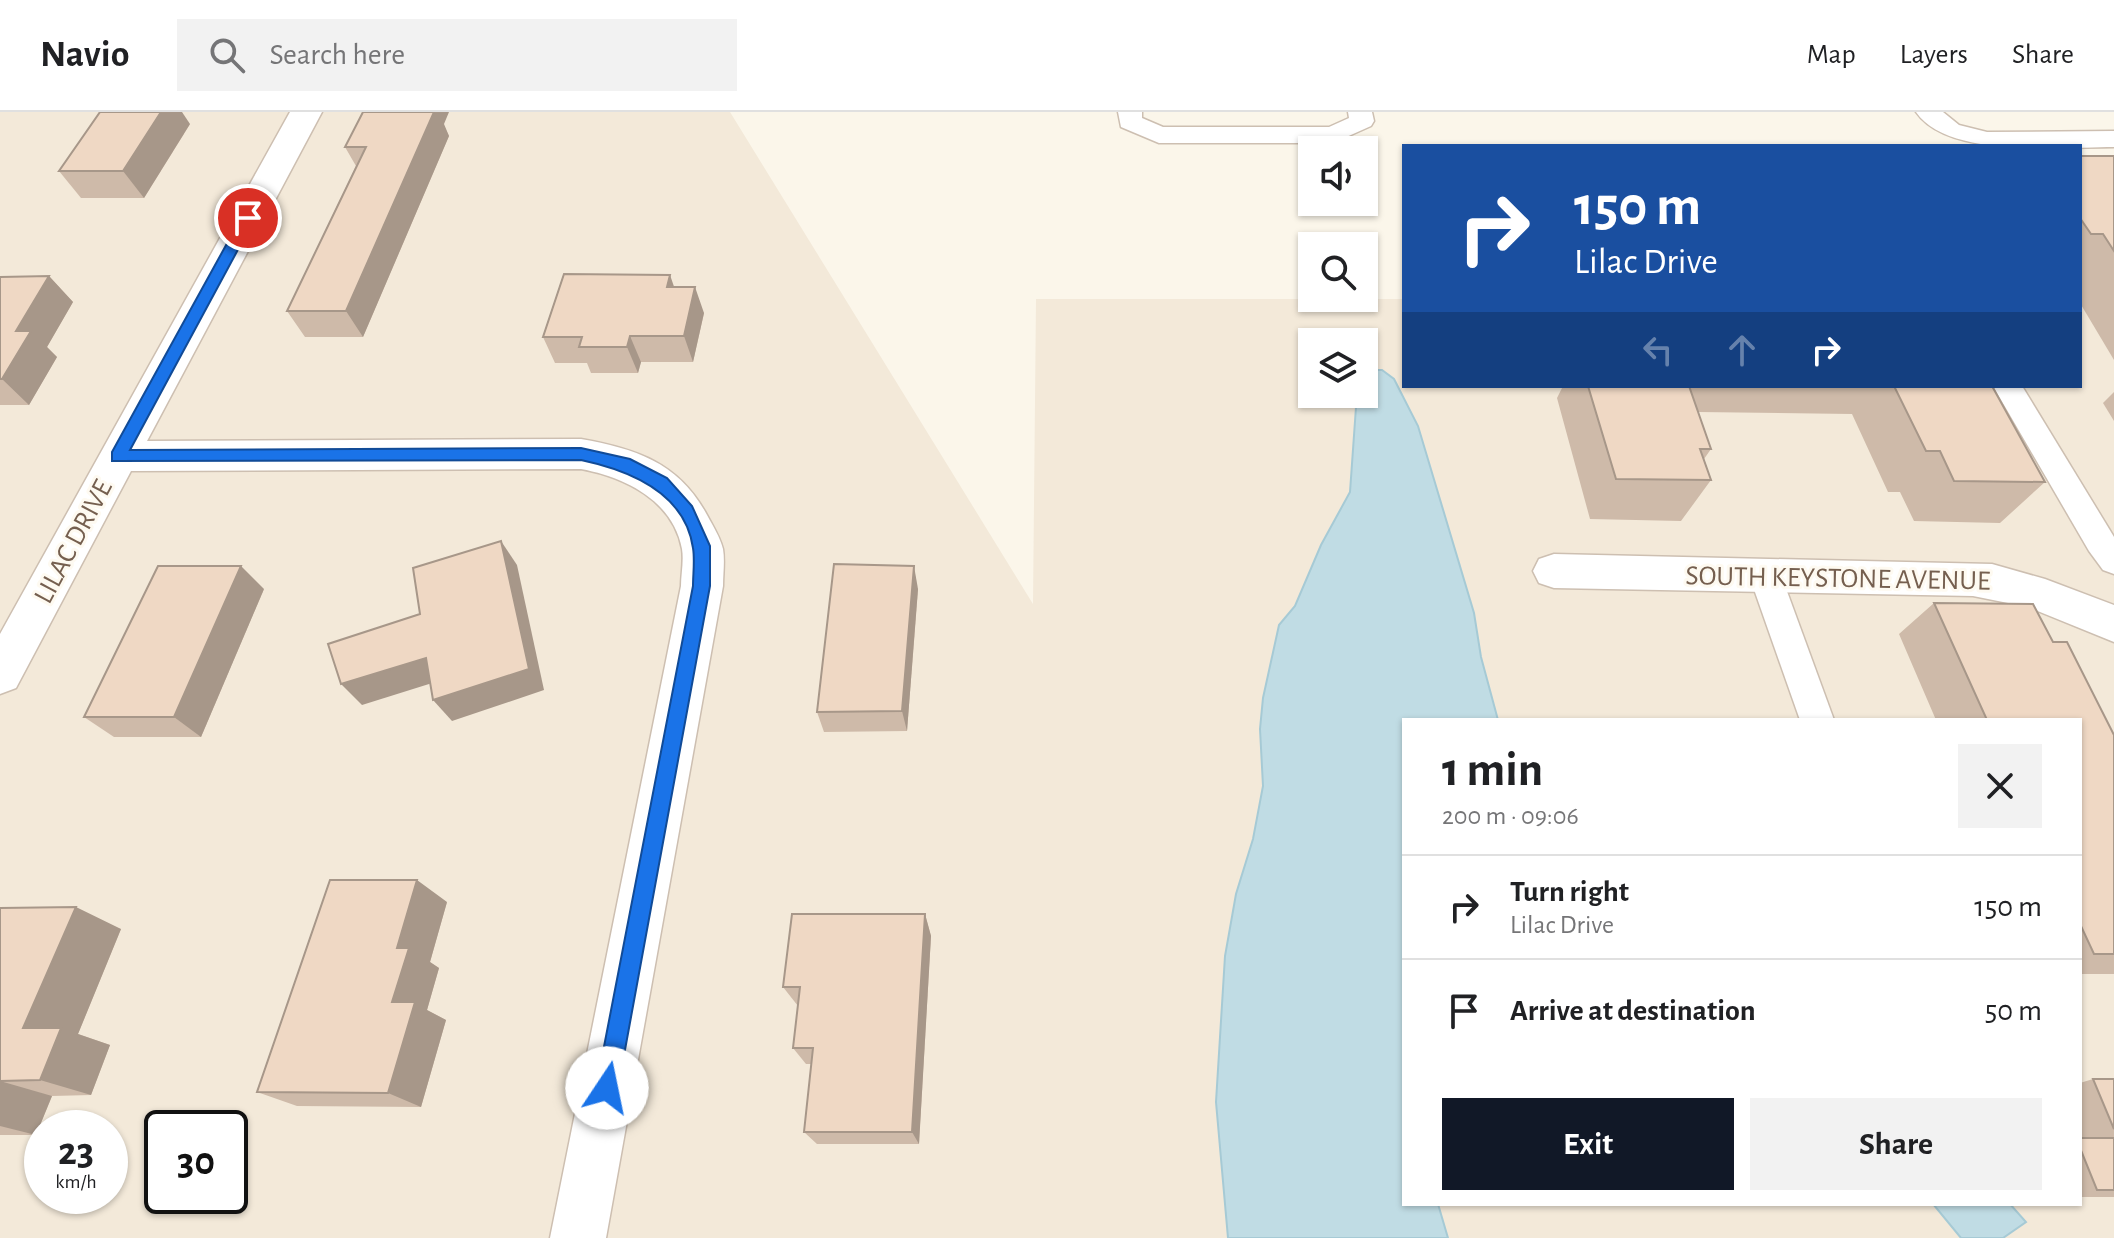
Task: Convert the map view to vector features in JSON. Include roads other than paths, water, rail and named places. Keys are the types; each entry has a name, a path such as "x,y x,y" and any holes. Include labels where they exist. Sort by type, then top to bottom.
{"street":[{"name":"LILAC DRIVE","path":"0,675 306,112"},
{"path":"118,456 581,454 603,457 645,472 661,482 686,510 702,546 702,586 578,1238"},
{"name":"SOUTH KEYSTONE AVENUE","path":"1554,571 2006,582 2114,624"}],"lane":[{"path":"1130,112 1130,122 1159,135 1333,135 1362,121 1360,112"},
{"path":"1928,112 1950,130 1987,140 2114,139"},
{"path":"2008,388 2114,561"},
{"path":"1765,575 1816,718"}],"water":[{"path":"1378,370 1382,370 1394,379 1418,426 1474,613 1481,657 1497,718 1402,718 1402,1206 1439,1206 1448,1238 1228,1238 1216,1102 1225,956 1236,894 1253,839 1263,786 1260,729 1263,698 1279,625 1295,606 1321,545 1350,492 1356,408 1378,408"},
{"path":"1935,1206 2012,1206 2026,1222 2003,1238 1961,1238"}]}
